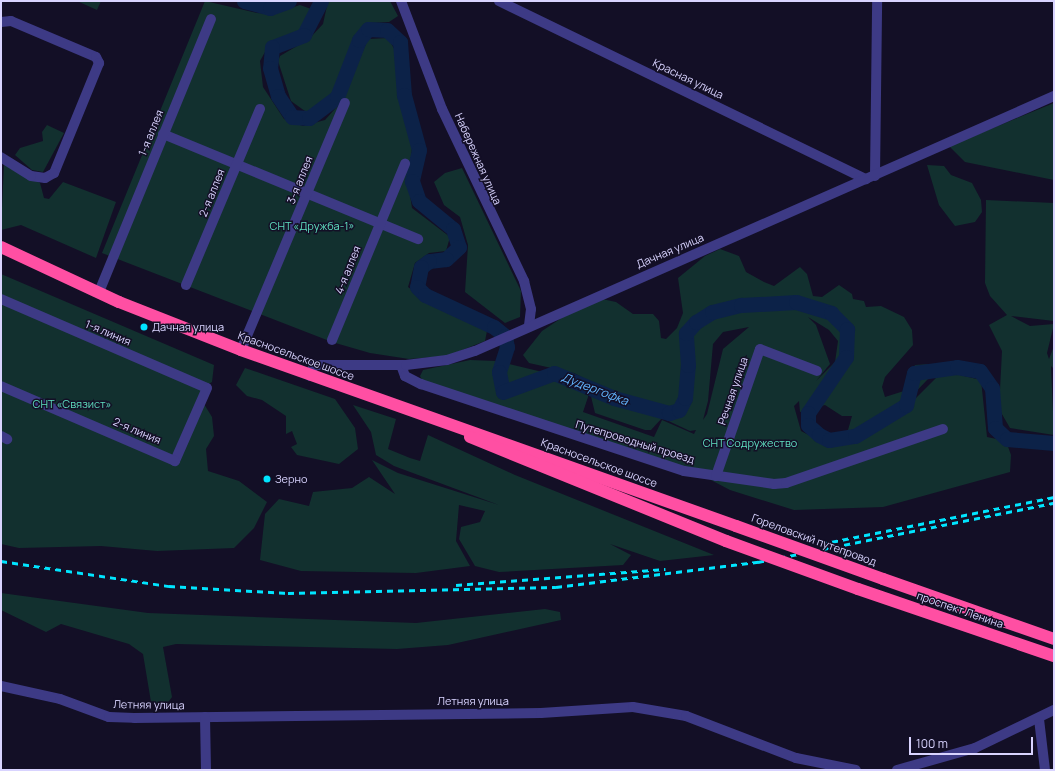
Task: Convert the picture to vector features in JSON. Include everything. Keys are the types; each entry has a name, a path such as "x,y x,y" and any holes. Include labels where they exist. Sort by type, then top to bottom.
{"highway":[{"name":"Красносельское шоссе","path":"1,247 99,292 241,350 310,376 430,416 736,526"},
{"name":"Красносельское шоссе","path":"430,416 487,446 726,541 858,589"},
{"name":"Гореловский путепровод","path":"736,526 883,578"},
{"name":"проспект Ленина","path":"883,578 1054,639"},
{"name":"проспект Ленина","path":"858,589 1054,656"}],"street":[{"name":"Набережная улица","path":"401,1 442,109 524,281 531,309 529,326"},
{"name":"Красная улица","path":"499,1 871,177"},
{"path":"871,177 877,1"},
{"name":"1-я аллея","path":"99,292 211,19"},
{"path":"1,157 31,176 45,178 54,173 99,63 96,57 3,21"},
{"name":"Дачная улица","path":"310,376 314,365 401,365 447,360 490,344 1054,96"},
{"name":"3-я аллея","path":"241,350 260,312 345,103"},
{"name":"2-я аллея","path":"186,285 260,109"},
{"path":"163,134 236,165 380,222 418,239"},
{"name":"4-я аллея","path":"332,340 405,164"},
{"name":"1-я линия","path":"1,299 207,388 175,461"},
{"name":"Речная улица","path":"716,476 760,349 817,371"},
{"name":"Путепроводный проезд","path":"401,365 405,376 421,384 684,472 716,476 786,483 942,429"},
{"name":"2-я линия","path":"1,386 175,461"},
{"name":"Летняя улица","path":"1,686 81,705 109,717 540,713 633,707 686,716 796,758 856,770"},
{"path":"897,770 975,748 1054,710"},
{"path":"205,717 206,770"},
{"path":"1039,718 1045,770"}],"green space":[{"path":"77,1 101,1 97,10"},
{"name":"СНТ «Дружба-1»","path":"205,1 257,13 273,14 300,5 314,10 298,33 270,43 260,61 263,87 284,119 303,126 325,120 342,101 368,39 388,38 397,54 412,149 408,181 412,208 450,237 446,251 429,253 415,263 408,287 432,305 487,331 485,341 447,356 409,359 370,353 332,342 102,253"},
{"path":"328,1 390,1 398,16 389,22 370,23 358,31 335,94 309,114 291,101 278,61 280,56 309,39 323,24"},
{"path":"1054,103 1054,180 965,162 949,146"},
{"path":"47,125 64,133 43,172 32,170 15,155 20,148 43,141 42,132"},
{"path":"4,164 40,183 44,198 49,199 63,182 116,202 96,258 21,225 1,230"},
{"path":"927,165 944,166 951,175 972,183 981,200 982,212 975,222 955,226 939,205"},
{"path":"462,168 521,291 520,317 505,323 465,292 468,245 460,217 444,205 434,182 445,173"},
{"path":"986,200 1054,203 1054,321 1011,316 1030,326 1054,324 1047,353 1049,359 1054,346 1054,369 1051,366 1054,435 1010,428 999,409 1002,351 989,325 1007,315 990,296 985,283"},
{"name":"СНТ Содружество","path":"720,249 739,256 746,272 774,286 800,267 807,274 813,296 822,297 839,285 852,294 853,299 864,301 866,307 881,306 904,317 912,330 913,345 885,377 882,387 885,397 904,391 915,365 929,364 928,379 906,402 852,434 848,430 852,416 842,416 825,405 800,412 799,401 794,406 801,431 822,442 849,440 907,407 943,371 981,380 987,437 1006,441 1011,455 1010,472 883,507 794,510 730,490 688,468 425,386 420,376 423,370 470,360 496,361 555,375 589,394 583,412 654,437 662,420 694,434 696,430 690,431 662,418 651,430 645,430 595,413 587,380 574,373 529,363 523,355 542,331 569,313 602,299 616,302 633,314 653,314 659,321 661,338 666,339 677,328 683,313 678,278 705,256","holes":["808,317 829,330 838,341 835,362 816,381 830,364 816,325","749,327 723,349 707,414 703,420 708,401 713,344 723,332"]},
{"name":"СНТ «Связист»","path":"1,274 214,365 212,382 205,386 204,404 212,417 214,436 206,449 208,471 239,481 267,502 254,528 234,548 157,551 101,546 19,548 1,544"},
{"path":"245,368 335,399 355,428 358,449 339,464 297,455 291,447 297,444 292,431 286,434 286,416 262,400 247,396 236,385"},
{"path":"353,405 396,419 388,449 420,461 428,435 515,475 714,555 660,561 610,544 631,555 623,565 499,572 475,566 459,539 461,527 480,522 485,511 459,505 456,541 470,566 416,573 301,571 260,560 265,514 279,499 309,506 313,492 352,488 369,477 395,494 372,460 398,473 499,505 394,466 376,455 371,432"},
{"path":"1,593 148,613 416,623 545,609 560,612 561,620 448,645 397,649 176,644 163,647 172,697 166,705 151,702 143,654 129,644 61,624 46,632 1,610"}],"waterway":[{"name":"Дудергофка","path":"244,1 270,8 289,1"},
{"name":"Дудергофка","path":"321,1 304,35 272,47 270,68 278,96 292,117 309,118 337,97 359,40 368,29 387,30 400,42 404,95 419,150 412,181 419,201 453,229 459,247 446,259 429,261 421,267 417,287 425,295 494,327 505,336 507,347 499,372 503,392 554,373 614,398 669,413 679,410 685,398 688,365 686,333 696,322 712,312 741,305 796,302 831,313 847,329 846,357 808,413 808,425 819,435 829,440 855,436 906,405 914,373 957,367 980,371 992,388 995,428 1007,439 1054,443"}],"railway":[{"path":"821,544 1054,497"},
{"path":"1,561 169,586 288,593 556,587 758,562 1054,503"},
{"path":"456,585 665,569"}],"place":[{"name":"Дачная улица","path":"144,327"},
{"name":"Зерно","path":"267,479"}]}
